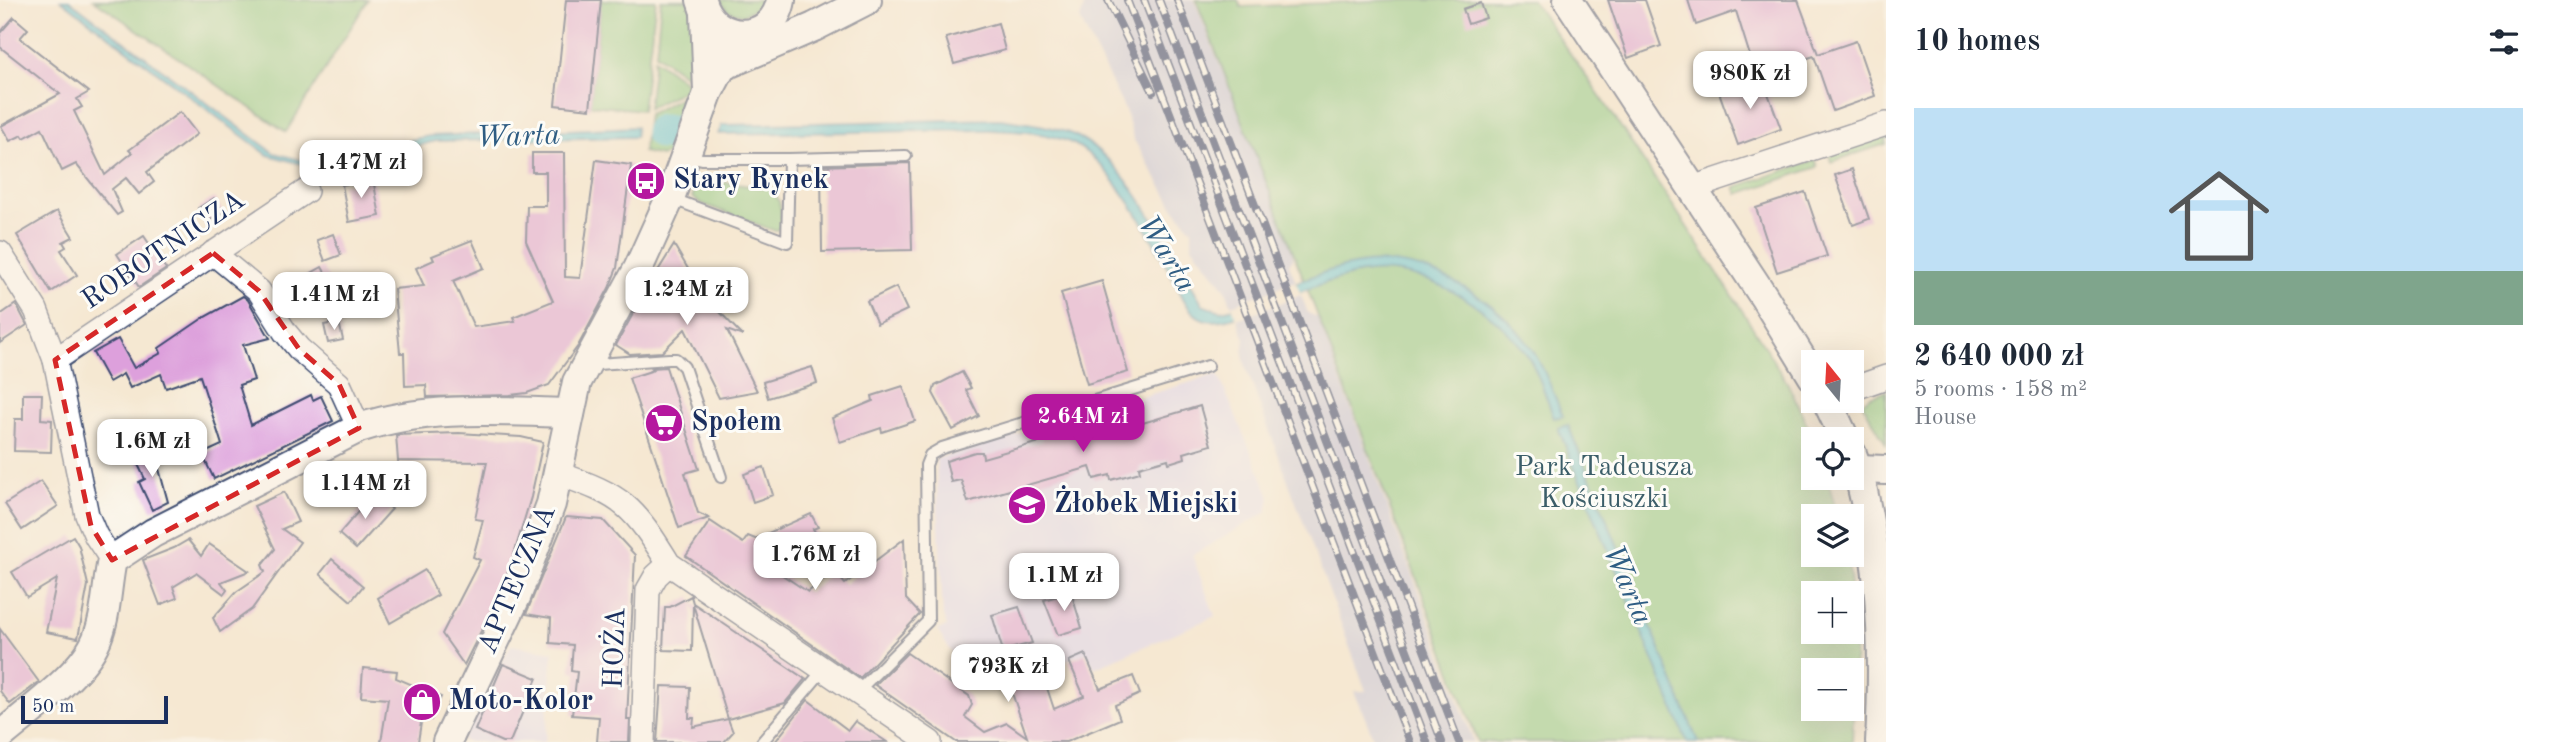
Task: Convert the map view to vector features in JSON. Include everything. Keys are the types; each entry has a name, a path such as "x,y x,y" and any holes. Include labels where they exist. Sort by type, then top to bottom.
{"street":[{"path":"703,7 714,24 723,30 739,34 763,28 777,10 854,0"},
{"path":"723,65 814,27 867,0"},
{"path":"1567,0 1764,297 1801,357"},
{"path":"703,7 705,101"},
{"path":"112,560 153,533 359,428 383,420 427,412 570,413 577,382 638,269 670,198 705,101 739,34"},
{"path":"1692,188 1886,124"},
{"name":"ROBOTNICZA","path":"55,359 306,191"},
{"path":"214,253 259,291 299,349 339,384 359,428"},
{"path":"0,736 68,678 94,646 103,617 112,560 96,536 87,515 55,359 39,318 4,267"},
{"path":"1864,385 1886,377"},
{"name":"APTECZNA","path":"447,742 517,595 551,504 570,413"},
{"path":"1864,464 1886,471"},
{"path":"559,474 603,490 628,507 643,523 669,564 930,742"},
{"path":"1861,490 1880,602 1884,659 1882,737"},
{"name":"HOŻA","path":"643,742 648,590 656,576 669,564"}],"lane":[{"path":"687,152 702,159 906,156"},
{"path":"670,198 787,242 789,159"},
{"path":"587,362 598,364 669,359 679,361 684,366 721,477"},
{"path":"857,692 928,621 926,466 930,455 942,448 1208,366"},
{"path":"762,742 824,669"}],"highlighted area":[{"path":"213,253 259,291 299,349 339,384 359,428 112,560 91,526 55,360"}],"shaded area":[{"path":"1086,0 1194,0 1292,249 1293,258 1289,264 1308,313 1317,317 1474,742 1375,742 1354,691 1366,691 1246,368 1243,354 1245,339 1225,288 1192,246 1192,230 1175,209 1134,140 1125,110 1080,19"},
{"path":"1218,374 1270,497 1267,512 1192,555 1215,616 1094,668 1087,653 976,690 937,630 947,627 943,616 936,459"},
{"path":"511,645 553,652 545,742 462,740"}],"green space":[{"path":"94,0 368,0 286,132"},
{"path":"601,0 656,0 642,110 590,105"},
{"path":"661,0 690,0 696,40 693,81 656,54"},
{"path":"719,0 761,0 756,8 743,15 728,11"},
{"name":"Park Tadeusza Kościuszki","path":"1196,0 1238,0 1241,7 1393,0 1532,0 1603,100 1738,304 1788,384 1808,427 1801,427 1801,490 1830,490 1835,504 1801,504 1801,567 1849,567 1850,581 1801,581 1801,644 1854,644 1854,658 1801,658 1801,721 1853,721 1852,742 1478,742"},
{"path":"654,59 687,83 686,89 648,108"},
{"path":"685,95 681,108 666,129 664,136 670,140 667,154 660,156 643,152 648,114"},
{"path":"1886,136 1886,144 1831,162 1829,155"},
{"path":"1816,160 1818,167 1738,194 1735,187"},
{"path":"700,179 772,189 780,207 780,228 775,231 700,203 692,197"},
{"path":"1886,391 1886,444 1864,406 1864,401 1870,396"}],"water":[{"path":"61,0 69,0 274,153 316,164 316,168 268,155"},
{"path":"1000,119 1056,129 1074,135 1094,147 1131,186 1204,306 1221,311 1234,308 1316,275 1366,263 1389,263 1436,274 1459,284 1480,298 1517,330 1540,364 1563,416 1554,418 1539,377 1527,355 1496,321 1455,293 1409,275 1385,272 1353,275 1235,317 1214,321 1200,317 1186,304 1144,225 1118,186 1089,154 1064,140 1033,133 990,130 718,134 722,125"},
{"path":"636,127 635,137 436,141 347,168 321,169 321,162 352,159 430,136"},
{"path":"1568,425 1698,742 1687,742 1558,428"}],"pier":[{"path":"1295,281 1301,295 1237,319 1232,305"}],"building":[{"path":"566,0 601,0 590,109 555,105"},
{"path":"1608,0 1645,0 1661,46 1628,58"},
{"path":"1688,0 1798,0 1818,54 1856,41 1875,96 1833,111 1814,56 1756,75 1736,11 1696,25"},
{"path":"1481,3 1486,18 1468,24 1463,9"},
{"path":"14,17 28,29 20,38 89,92 77,99 82,107 74,111 105,175 132,153 129,150 180,112 197,134 147,172 154,182 139,194 126,178 112,189 122,212 117,215 76,164 62,171 42,128 24,138 22,135 10,141 1,126 60,94 0,47 0,33"},
{"path":"998,23 1005,50 954,64 946,38"},
{"path":"1762,77 1781,129 1738,145 1719,92"},
{"path":"532,153 564,153 565,277 580,278 596,160 631,165 617,268 609,288 578,346 549,385 527,393 510,395 427,397 426,385 405,386 404,353 400,353 394,289 424,286 416,268 434,260 432,256 472,240 484,268 453,281 474,327 515,321 513,317 553,301 526,241 527,206 546,206 546,172 532,172"},
{"path":"910,163 912,250 822,252 821,166"},
{"path":"1852,169 1869,219 1853,225 1835,175"},
{"path":"373,179 380,216 349,222 342,185"},
{"path":"1805,192 1827,256 1777,272 1756,208"},
{"path":"214,198 223,212 207,222 198,208"},
{"path":"57,211 73,237 63,242 66,247 61,250 77,275 51,292 17,235"},
{"path":"333,234 341,255 325,261 317,240"},
{"path":"144,236 166,269 139,287 117,254"},
{"path":"674,245 694,279 691,282 743,336 727,330 757,391 719,398 685,329 662,352 630,354 616,345"},
{"path":"322,267 331,283 291,305 283,289"},
{"path":"1102,281 1128,372 1087,384 1061,293"},
{"path":"896,287 907,310 877,324 867,301"},
{"path":"243,296 270,338 243,345 254,380 239,385 251,425 311,395 313,400 321,396 333,421 214,479 202,454 222,445 200,376 166,388 161,374 130,388 123,374 109,382 93,353 118,339 134,368 161,353 159,348 203,318"},
{"path":"16,304 27,325 0,343 0,315"},
{"path":"339,322 343,340 328,343 324,325"},
{"name":"Społem","path":"666,367 699,469 685,473 698,513 709,518 679,528 629,378 654,370 652,368"},
{"path":"812,367 817,383 768,398 763,382"},
{"path":"962,372 971,388 966,390 979,416 953,430 933,393 935,386"},
{"path":"903,386 915,421 882,432 881,428 840,442 832,418 873,401 872,396"},
{"path":"23,394 42,394 41,419 52,420 51,452 14,451 15,419 23,419"},
{"path":"1200,406 1211,445 1184,453 1185,458 1169,463 1168,459 1139,467 1140,472 1111,480 1110,475 1094,479 1090,467 968,502 961,480 951,482 946,461 975,452 982,452 983,458 1043,441 1041,432 1062,426 1065,436 1134,416 1136,425"},
{"path":"459,433 521,437 543,442 531,497 502,589 464,665 442,634 480,560 473,557 483,520 475,519 487,462 398,461 396,435"},
{"path":"153,447 168,502 152,510 139,482 145,479 134,456"},
{"path":"764,467 773,495 753,502 744,474"},
{"path":"41,481 58,506 22,530 5,504"},
{"path":"284,492 298,522 282,529 300,542 252,609 220,632 213,618 236,592 265,572 262,565 275,549 254,506"},
{"path":"374,493 392,509 356,549 339,534"},
{"path":"811,514 818,527 813,529 819,537 775,570 808,592 834,571 845,584 904,539 906,599 920,614 860,678 686,556 710,521 743,543 748,536 755,539"},
{"path":"566,517 603,520 635,555 627,720 630,720 629,742 597,742 599,717 572,715 577,672 571,671 573,645 550,643 551,618 526,614"},
{"path":"73,536 79,546 88,585 78,638 46,632 57,579 27,597 12,572"},
{"path":"188,540 201,556 209,544 249,571 221,582 227,590 224,594 196,573 173,587 177,598 160,605 143,560"},
{"path":"332,559 363,586 351,601 320,574"},
{"path":"425,570 438,595 390,623 378,598"},
{"path":"1071,592 1082,628 1058,635 1044,600"},
{"path":"691,596 693,603 805,679 785,703 728,719 693,604 692,651 663,650 665,607"},
{"path":"1019,607 1032,643 1003,651 992,615"},
{"path":"0,629 39,682 10,704 0,691"},
{"path":"907,653 969,696 972,705 965,717 985,732 1007,723 1027,737 1009,684 1042,673 1054,709 1084,696 1069,661 1085,654 1100,689 1133,676 1140,694 1115,705 1120,719 1066,742 956,742 875,685"},
{"path":"503,664 537,678 510,742 502,742 475,730"},
{"path":"363,668 397,671 396,678 441,697 431,720 422,716 418,742 381,742 388,699 361,697"},
{"path":"661,686 690,687 689,718 694,718 693,727 728,719 733,732 724,742 657,742"},
{"path":"808,700 848,730 855,721 887,742 775,742"}],"waterway":[{"name":"Warta","path":"662,132 674,132"}],"railway":[{"path":"1108,0 1153,92"},
{"path":"1127,0 1410,742"},
{"path":"1144,0 1427,742"},
{"path":"1159,0 1442,742"},
{"path":"1177,0 1459,742"}],"place":[{"name":"Stary Rynek","path":"646,181"},
{"name":"Społem","path":"664,423"},
{"name":"Żłobek Miejski","path":"1027,505"},
{"name":"Moto-Kolor","path":"422,702"}]}
